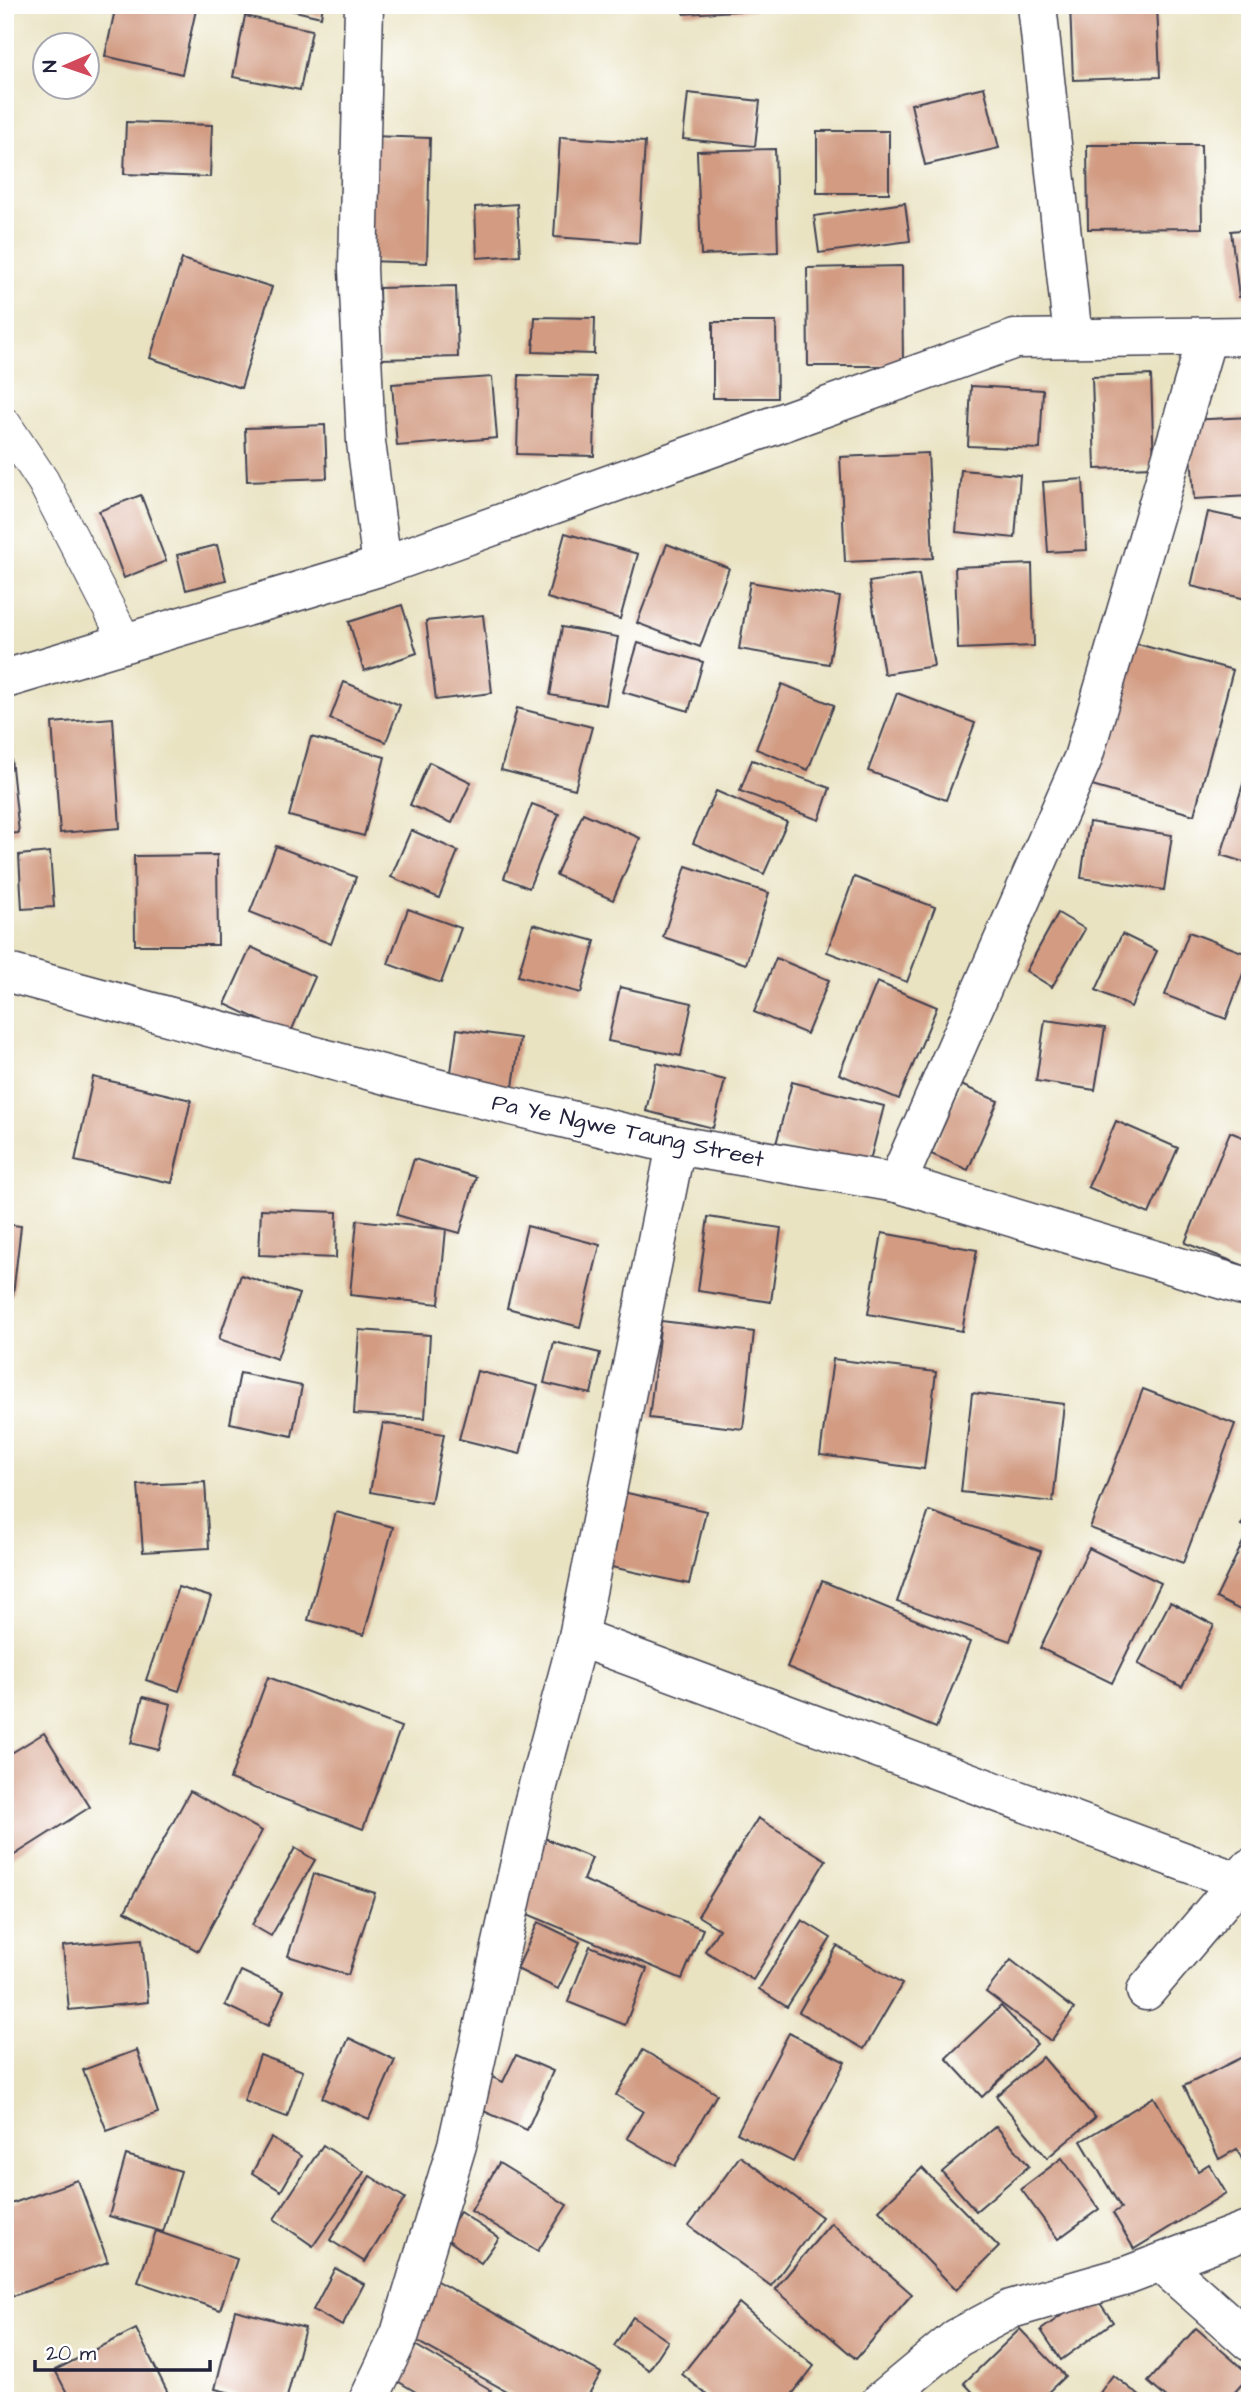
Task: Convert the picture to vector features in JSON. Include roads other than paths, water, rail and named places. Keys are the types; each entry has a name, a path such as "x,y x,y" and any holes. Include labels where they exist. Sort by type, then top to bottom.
{"street":[{"path":"364,5 358,269 366,442 382,566"},
{"path":"1037,5 1073,338"},
{"path":"5,679 382,566 1015,339 1250,336"},
{"path":"897,1183 1083,758 1207,337"},
{"name":"Pa Ye Ngwe Taung Street","path":"5,972 419,1084 676,1146 897,1183 1250,1288"},
{"path":"368,2401 400,2334 457,2145 533,1804 578,1636 676,1146"},
{"path":"578,1636 1245,1875 1146,1991"},
{"path":"881,2401 957,2338 1011,2309 1126,2276 1250,2229"},
{"path":"1161,2263 1250,2342"}],"lane":[{"path":"5,424 43,481 126,642"}]}
